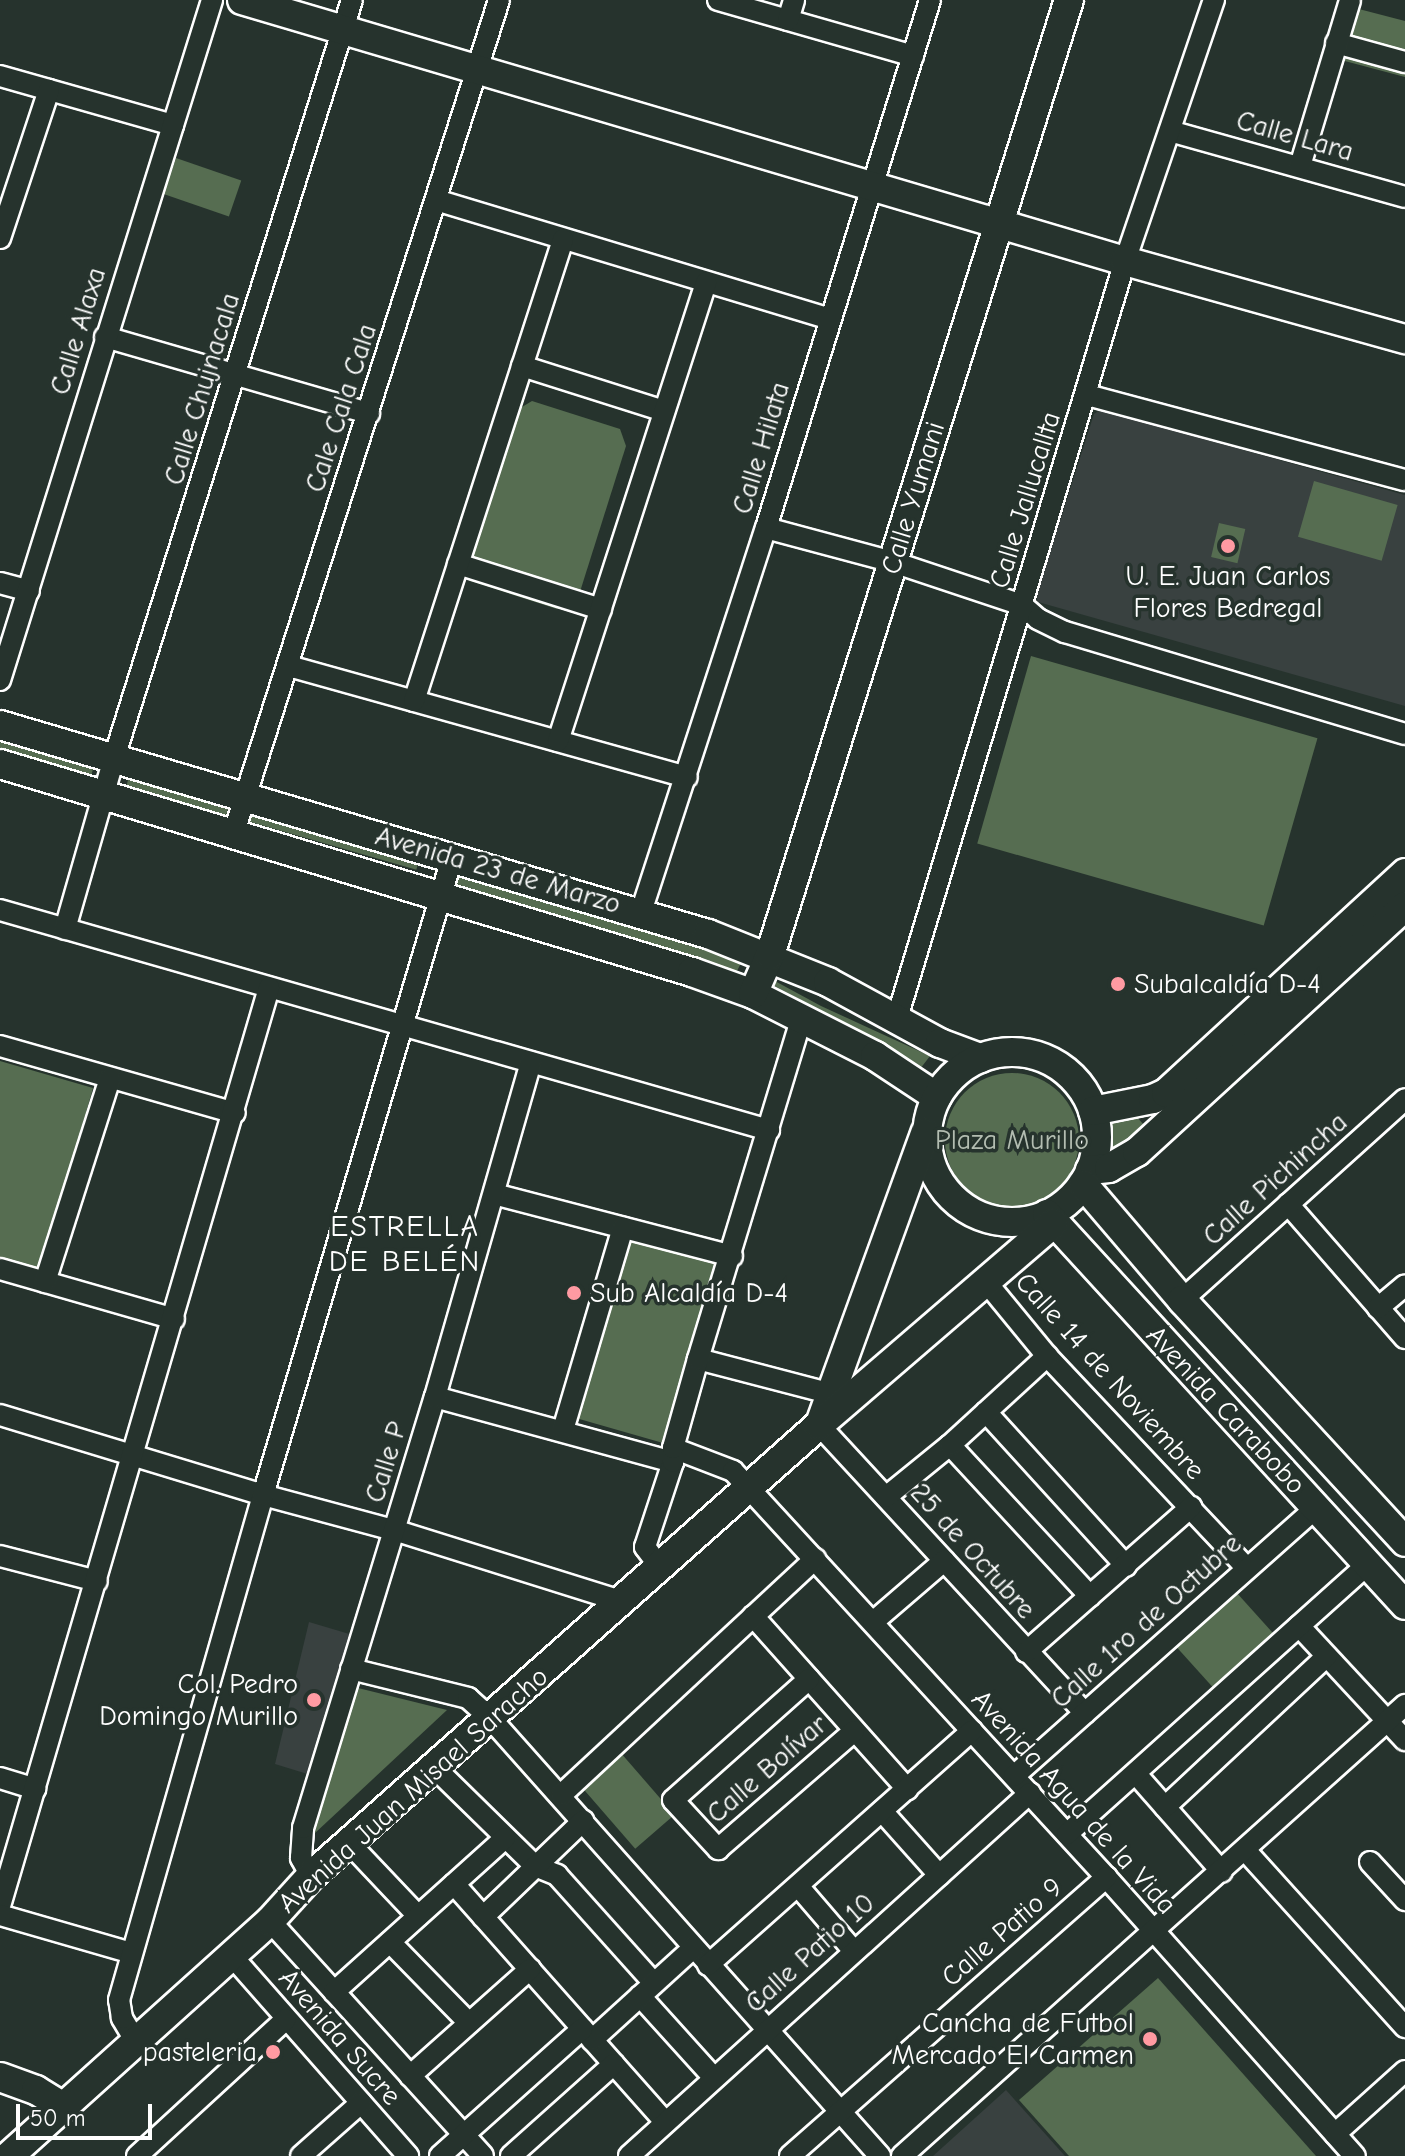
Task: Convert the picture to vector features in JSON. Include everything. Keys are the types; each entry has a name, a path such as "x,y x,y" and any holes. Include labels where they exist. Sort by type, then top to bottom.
{"street":[{"name":"Calle Alaxa","path":"0,680 212,0"},
{"path":"242,0 1125,261 1405,339"},
{"name":"Calle Chujnacala","path":"65,929 114,758 352,0"},
{"name":"Cale Cala Cala","path":"234,832 499,0"},
{"path":"718,0 791,10 913,56"},
{"name":"Calle Hilata","path":"641,912 766,528 870,185 930,0"},
{"name":"Calle Yumani","path":"753,994 770,955 1069,0"},
{"name":"Calle Jallucallta","path":"897,1018 1125,261 1214,0"},
{"path":"1300,166 1350,0"},
{"path":"1336,43 1405,62"},
{"path":"0,76 173,125"},
{"path":"0,238 49,90"},
{"name":"Calle Lara","path":"1170,131 1405,197"},
{"path":"436,200 829,319"},
{"path":"414,701 563,239"},
{"path":"558,741 706,282"},
{"path":"105,337 369,413"},
{"path":"522,366 664,411"},
{"path":"1087,395 1405,480"},
{"path":"766,528 893,562 1022,605 1038,619 1065,632 1405,734"},
{"path":"458,564 601,609"},
{"path":"0,583 29,591"},
{"path":"289,666 687,777"},
{"name":"Avenida 23 de Marzo","path":"0,725 641,912 770,955 897,1018 940,1043 980,1058"},
{"name":"Avenida 23 de Marzo","path":"0,764 234,832 692,972 753,994 875,1056 932,1110"},
{"path":"135,2040 122,2018 119,2000 263,1495 452,858"},
{"path":"1087,1177 1137,1152 1397,910 1405,873"},
{"path":"0,910 400,1027 769,1130"},
{"path":"1093,1111 1153,1099 1166,1093 1397,910"},
{"path":"0,1906 235,1113 269,988"},
{"path":"660,1567 645,1547 698,1359 732,1256 801,1019"},
{"path":"0,1046 235,1113"},
{"path":"1016,1052 1052,1062 1074,1079 1093,1111 1097,1141 1087,1177 1051,1219 1002,1221 976,1214 960,1205 941,1185 933,1168 927,1142 932,1110 955,1074 980,1058 1016,1052"},
{"name":"Calle P","path":"311,1876 301,1858 303,1828 435,1397 531,1063"},
{"path":"45,1282 110,1078"},
{"name":"Calle Pichincha","path":"1182,1300 1405,1099"},
{"name":"Avenida Juan Misael Saracho","path":"819,1425 932,1110"},
{"name":"Avenida Carabobo","path":"1087,1177 1182,1300 1405,1542"},
{"path":"494,1194 732,1256"},
{"path":"1288,1204 1405,1338"},
{"name":"Avenida Carabobo","path":"1051,1219 1405,1605"},
{"name":"Avenida Juan Misael Saracho","path":"9,2156 270,1921 311,1876 819,1425 987,1283 1051,1219"},
{"path":"563,1430 623,1228"},
{"path":"0,1269 174,1319"},
{"name":"Calle 14 de Noviembre","path":"987,1283 1047,1356 1247,1568"},
{"path":"1378,1308 1405,1285"},
{"path":"886,1497 950,1445 1047,1356"},
{"path":"698,1359 832,1394"},
{"name":"Avenida Agua de la Vida","path":"435,1397 733,1471 1030,1793 1355,2156"},
{"path":"986,1412 1126,1566"},
{"path":"0,1415 263,1495 394,1530 620,1601"},
{"name":"25 de Octubre","path":"819,1425 1085,1713"},
{"path":"950,1445 1090,1596"},
{"path":"1026,1652 1191,1507"},
{"name":"Calle 1ro de Octubre","path":"1014,1776 1316,1508"},
{"path":"0,1556 97,1581"},
{"path":"561,1795 815,1559"},
{"path":"873,1622 944,1561"},
{"path":"1067,1834 1368,1564"},
{"path":"753,1616 907,1789"},
{"path":"1299,1626 1405,1740"},
{"path":"1165,1807 1327,1656"},
{"path":"351,1669 468,1698 491,1719 880,2156"},
{"name":"Calle Bolívar","path":"809,1679 673,1800 718,1849 854,1731"},
{"path":"902,2156 1405,1705"},
{"path":"708,1965 972,1731"},
{"path":"434,1767 535,1866 557,1875 714,2078"},
{"path":"1136,1774 1222,1872"},
{"path":"0,1778 35,1789"},
{"name":"Calle Patio 10","path":"629,2156 1030,1793"},
{"path":"882,1811 939,1875"},
{"path":"483,1917 583,1821"},
{"path":"334,1992 505,1838"},
{"path":"350,1844 418,1916"},
{"path":"1245,1850 1405,2027"},
{"path":"1370,1862 1405,1900"},
{"name":"Calle Patio 9","path":"790,2156 1106,1877"},
{"path":"454,1884 665,2122"},
{"path":"798,1886 854,1951"},
{"path":"0,1915 132,1953"},
{"path":"270,1921 483,2156"},
{"path":"390,1942 469,2023"},
{"path":"440,2156 587,2034 647,1990 693,1948"},
{"name":"Avenida Sucre","path":"231,1955 408,2156"},
{"path":"410,2076 530,1969"},
{"path":"137,2156 286,2019"},
{"path":"511,2156 614,2064"},
{"path":"1335,2134 1405,2071"},
{"path":"0,2077 36,2090 63,2107"},
{"path":"301,2156 361,2103"}],"shaded area":[{"name":"U. E. Juan Carlos Flores Bedregal","path":"1100,410 1405,495 1405,706 1038,602 1036,596 1094,414"},
{"name":"Col. Pedro Domingo Murillo","path":"309,1622 356,1636 314,1776 275,1764"},
{"path":"1006,2090 1065,2156 933,2156"}],"green space":[{"path":"1355,8 1405,21 1405,77 1341,60"},
{"path":"176,158 241,180 229,216 164,194"},
{"path":"532,401 620,429 626,446 578,598 570,606 557,609 470,581 464,570 517,410"},
{"path":"1314,481 1398,505 1382,561 1298,537"},
{"path":"1219,523 1245,529 1237,563 1211,557"},
{"path":"1031,656 1317,738 1264,926 977,843"},
{"path":"0,738 94,765 90,778 0,753"},
{"path":"129,777 228,807 225,818 126,788"},
{"path":"248,811 419,860 416,870 245,821"},
{"path":"458,874 742,961 737,971 456,884"},
{"path":"773,980 821,1006 930,1056 920,1069 894,1050 771,984"},
{"path":"0,1061 93,1088 39,1277 0,1266"},
{"name":"Plaza Murillo","path":"1012,1073 1038,1078 1060,1092 1074,1114 1079,1140 1074,1166 1060,1188 1038,1202 1012,1207 986,1202 964,1188 950,1166 945,1140 950,1114 964,1092 986,1078"},
{"path":"1134,1114 1145,1126 1120,1152 1110,1149 1112,1119"},
{"path":"630,1239 715,1263 663,1443 578,1419"},
{"path":"1236,1592 1277,1637 1217,1692 1176,1646"},
{"path":"350,1686 447,1710 314,1834"},
{"path":"620,1752 674,1815 635,1849 581,1786"},
{"name":"Cancha de Futbol Mercado El Carmen","path":"1158,1978 1316,2156 1069,2156 1019,2100"}],"place":[{"name":"U. E. Juan Carlos Flores Bedregal","path":"1228,546"},
{"name":"Subalcaldía D-4","path":"1118,984"},
{"name":"Sub Alcaldía D-4","path":"574,1293"},
{"name":"Col. Pedro Domingo Murillo","path":"314,1700"},
{"name":"Cancha de Futbol Mercado El Carmen","path":"1150,2039"},
{"name":"pasteleria","path":"273,2052"}],"district":[{"name":"ESTRELLA DE BELÉN","path":"405,1244"}]}
